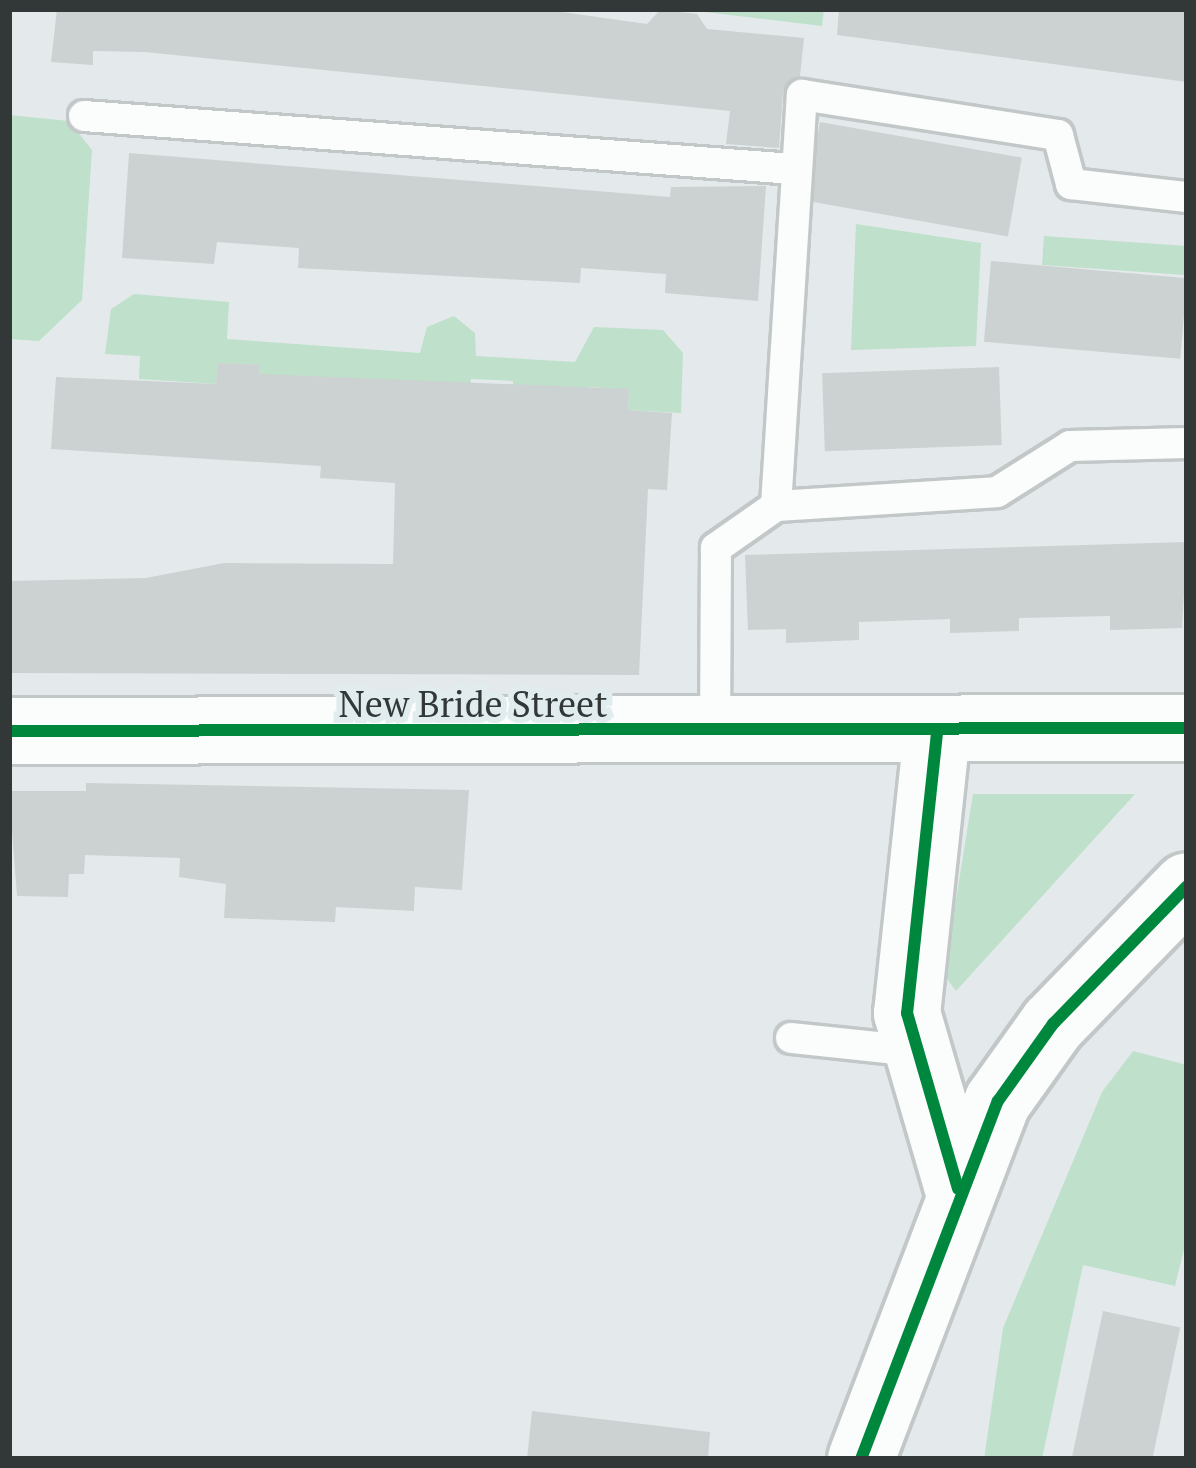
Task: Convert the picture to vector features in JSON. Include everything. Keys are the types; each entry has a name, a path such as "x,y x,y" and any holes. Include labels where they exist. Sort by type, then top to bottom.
{"street":[{"name":"New Bride Street","path":"9,731 715,735 1187,728"},
{"path":"937,734 907,1013 914,1051 958,1189"},
{"path":"860,1459 958,1189 998,1101 1053,1024 1187,886"}],"lane":[{"path":"776,506 802,95 1058,135 1071,184 1187,196"},
{"path":"84,116 794,169"},
{"path":"715,735 716,548 776,506 997,492 1070,446 1187,443"},
{"path":"790,1038 914,1051"}],"green space":[{"path":"679,9 824,9 822,26"},
{"path":"9,115 69,121 92,150 82,300 39,341 9,339"},
{"path":"856,224 981,243 976,346 851,350"},
{"path":"1044,236 1187,246 1185,275 1042,265"},
{"path":"134,294 229,302 227,339 420,353 427,327 454,316 475,333 476,356 575,362 594,327 663,330 683,353 681,413 628,410 629,390 591,387 512,402 513,381 471,379 469,399 258,385 258,365 218,363 216,384 139,379 140,356 105,354 111,309"},
{"path":"973,794 1135,794 956,991 944,975"},
{"path":"1133,1051 1187,1065 1187,1237 1175,1286 1083,1265 1042,1459 984,1459 1003,1328 1102,1092"}],"building":[{"path":"57,9 541,9 647,24 660,10 697,14 707,29 804,38 800,76 783,93 779,148 726,144 730,111 145,52 93,51 93,65 51,62"},
{"path":"839,9 1187,9 1187,82 837,35"},
{"path":"820,122 1022,158 1008,236 806,201"},
{"path":"129,153 670,197 671,187 766,186 758,301 665,293 666,274 581,268 580,283 298,268 299,248 217,242 214,264 122,258"},
{"path":"991,261 1187,278 1180,359 984,342"},
{"path":"218,363 259,365 259,374 629,389 628,410 672,413 667,490 648,489 639,675 9,673 9,581 146,578 224,563 393,564 395,483 320,478 321,466 51,449 56,377 216,384"},
{"path":"999,367 1002,445 825,451 822,373"},
{"path":"1187,542 1182,628 1110,630 1110,616 1019,618 1019,631 950,633 950,619 859,622 859,640 786,643 786,629 748,630 745,555"},
{"path":"86,783 469,790 462,890 415,887 414,911 336,907 335,922 224,918 226,884 179,877 180,858 85,855 84,874 69,874 68,897 17,896 9,791 86,791"},
{"path":"1103,1311 1180,1327 1152,1459 1072,1459"},
{"path":"532,1411 710,1432 708,1459 527,1459"}],"cycle path":[{"path":"9,731 1187,728"},
{"path":"937,733 907,1013 958,1189"},
{"path":"861,1459 998,1101 1053,1024 1187,886"}]}
